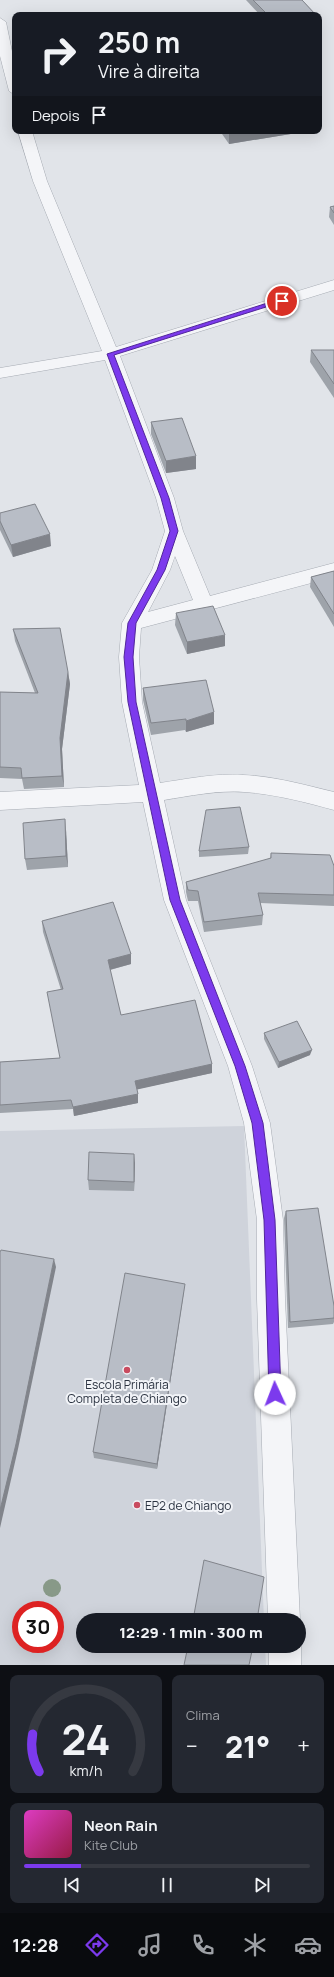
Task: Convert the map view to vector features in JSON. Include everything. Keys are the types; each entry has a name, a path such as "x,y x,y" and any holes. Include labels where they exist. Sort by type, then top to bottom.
{"street":[{"path":"0,22 2,39 12,79"},
{"path":"26,134 40,181 111,354 165,498 174,531 204,604"},
{"path":"0,374 111,354 334,285"},
{"path":"174,531 161,570 132,623 128,657 132,702 175,900 240,1066 257,1123 270,1220 271,1299 284,1613"},
{"path":"132,623 334,570"},
{"path":"0,801 151,793 196,786 243,783 302,793 334,801"},
{"path":"285,1653 285,1665"}],"shaded area":[{"name":"Escola Primária Completa de Chiango","path":"244,1126 264,1613 76,1613 76,1653 265,1653 266,1665 0,1665 0,1131"}],"building":[{"path":"253,0 302,0 313,12 265,12"},
{"path":"334,206 334,213 330,207"},
{"path":"311,350 334,350 334,384"},
{"path":"182,418 196,456 166,461 151,422"},
{"path":"35,504 50,534 11,545 0,521 0,513"},
{"path":"334,571 334,614 311,577"},
{"path":"213,606 225,635 187,642 176,613"},
{"path":"60,628 68,672 60,738 62,776 22,778 21,768 0,767 0,692 38,693 13,629"},
{"path":"206,680 214,712 186,721 186,719 151,723 143,688"},
{"path":"240,807 249,847 199,851 206,810"},
{"path":"65,819 66,856 25,859 23,823"},
{"path":"271,853 330,855 334,866 334,895 258,893 263,915 204,922 198,891 188,890 186,882 271,858"},
{"path":"113,902 131,954 108,960 121,1015 195,1000 212,1064 135,1081 138,1094 73,1107 71,1100 0,1105 0,1062 60,1058 47,992 63,989 42,921"},
{"path":"297,1021 312,1050 279,1062 264,1033"},
{"path":"89,1152 134,1154 134,1182 88,1180"},
{"path":"318,1208 334,1306 334,1318 290,1322 286,1211"},
{"path":"1,1250 54,1259 16,1444 0,1510 0,1252"},
{"path":"125,1273 185,1284 157,1464 93,1452"},
{"path":"204,1560 264,1577 258,1613 194,1613"},
{"path":"187,1653 252,1653 249,1665 184,1665"}],"place":[{"name":"Escola Primária Completa de Chiango","path":"127,1370"},
{"name":"EP2 de Chiango","path":"137,1505"}],"route":[{"path":"275,1394 271,1299 270,1220 257,1123 240,1066 175,900 132,702 128,657 132,623 161,570 174,531 165,498 111,354 282,301"}]}
